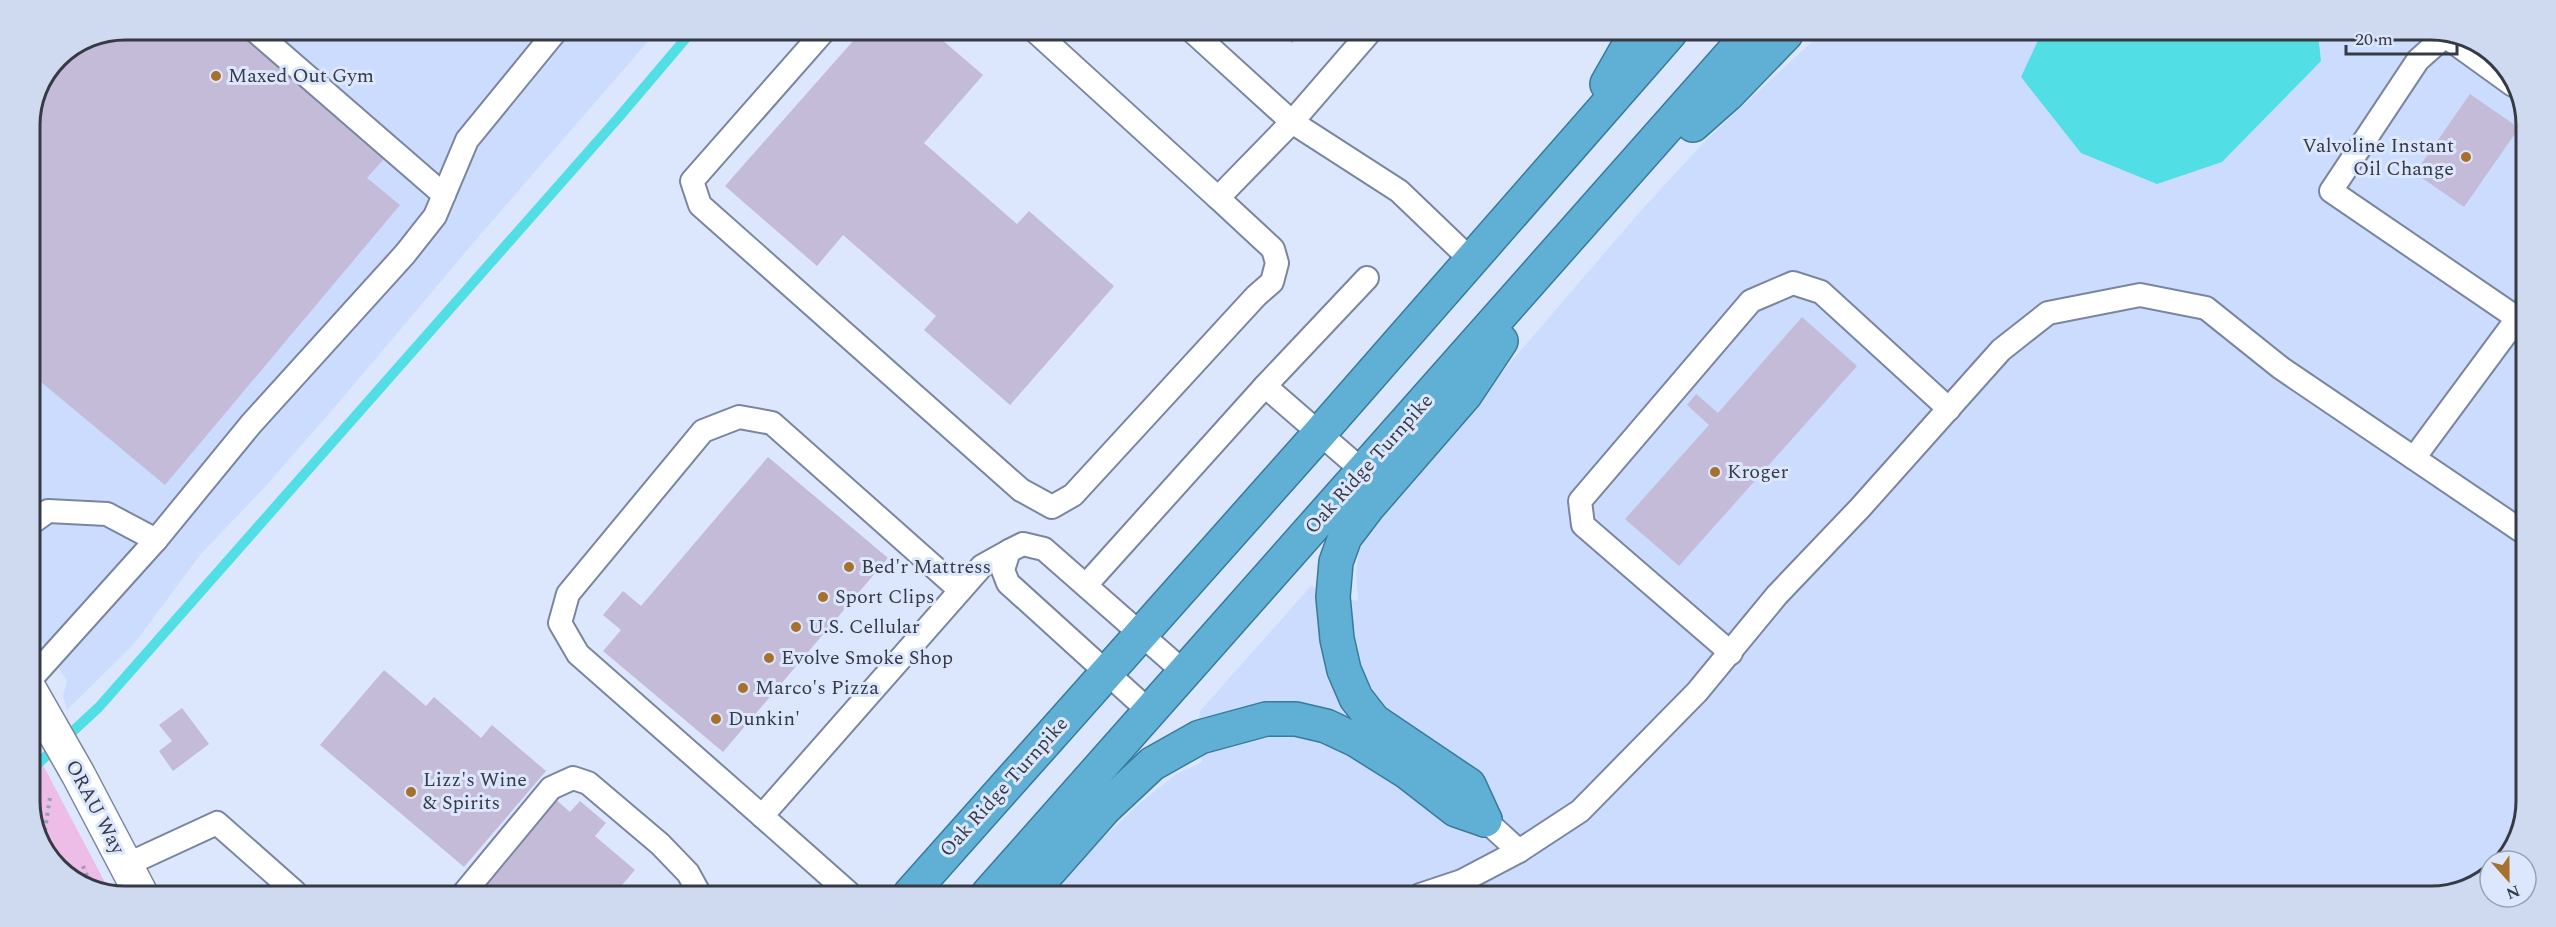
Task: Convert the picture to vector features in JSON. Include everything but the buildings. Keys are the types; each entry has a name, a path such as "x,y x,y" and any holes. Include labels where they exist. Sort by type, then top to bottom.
{"highway":[{"path":"1572,145 1632,40"},
{"name":"Oak Ridge Turnpike","path":"917,886 1319,434 1664,40"},
{"name":"Oak Ridge Turnpike","path":"995,886 1744,40"},
{"path":"1485,820 1469,785 1374,721 1356,698 1344,670 1337,639 1333,597 1336,562 1345,537 1367,508 1465,395 1576,230 1728,94 1779,40"},
{"path":"1036,886 1105,808 1152,764 1200,737 1266,719 1296,719 1326,726 1356,740 1407,772 1456,810 1485,820"}],"street":[{"name":"ORAU Way","path":"41,709 133,878"}],"lane":[{"path":"266,40 444,195"},
{"path":"41,668 156,540 251,424 405,254 435,216 467,140 549,40"},
{"path":"817,40 692,181 700,205 1021,490 1052,507 1073,495 1256,296 1272,282 1277,263 1273,249 1045,40"},
{"path":"1202,40 1292,122 1399,191 1471,260"},
{"path":"1218,198 1292,122 1363,40"},
{"path":"2439,41 2418,60 2331,191 2515,309"},
{"path":"2457,45 2499,76"},
{"path":"1086,585 1265,386 1367,278"},
{"path":"1731,653 1583,525 1580,501 1751,301 1793,284 1821,292 1949,409"},
{"path":"1447,886 1462,881 1519,851 1580,811 1697,692 1777,596 1860,508 2001,350 2048,313 2140,295 2206,308 2281,368 2516,527"},
{"path":"2414,458 2515,321"},
{"path":"1265,386 1363,471"},
{"path":"841,886 578,654 560,623 568,594 703,431 738,417 772,423 960,590"},
{"path":"41,516 48,511 107,514 156,540"},
{"path":"762,816 982,566 1023,544 1044,549 1184,672"},
{"path":"1009,551 1003,570 1008,583 1149,711"},
{"path":"470,886 551,788 573,778 588,783 660,844 687,873 695,886"},
{"path":"1485,820 1519,851"},
{"path":"133,878 217,823 288,886"}],"path":[{"path":"45,828 50,794"}],"shaded area":[{"path":"125,40 649,40 340,401 263,489 200,555 134,644 67,710 63,696 67,681 41,640 40,125 47,93 65,65 93,47"},
{"path":"1814,40 2431,40 2458,45 2478,55 2491,65 2504,83 2514,109 2515,120 2516,802 2511,829 2501,849 2478,849 2478,872 2453,884 2442,886 1059,886 1097,844 1140,803 1175,775 1202,762 1200,711 1311,586 1333,597 1358,601 1356,574 1359,551 1381,513 1638,214 1703,143"},
{"path":"2038,40 2319,40 2321,61 2222,162 2157,184 2081,153 2021,77"},
{"path":"41,761 106,884 74,869 65,862 52,844 42,818"}],"waterway":[{"path":"41,761 99,707 684,40"}],"place":[{"name":"Maxed Out Gym","path":"216,76"},
{"name":"Valvoline Instant Oil Change","path":"2466,157"},
{"name":"Kroger","path":"1715,472"},
{"name":"Bed'r Mattress","path":"849,567"},
{"name":"Sport Clips","path":"823,597"},
{"name":"U.S. Cellular","path":"796,627"},
{"name":"Evolve Smoke Shop","path":"769,658"},
{"name":"Marco's Pizza","path":"743,688"},
{"name":"Dunkin'","path":"716,719"},
{"name":"Lizz's Wine & Spirits","path":"411,792"}]}
